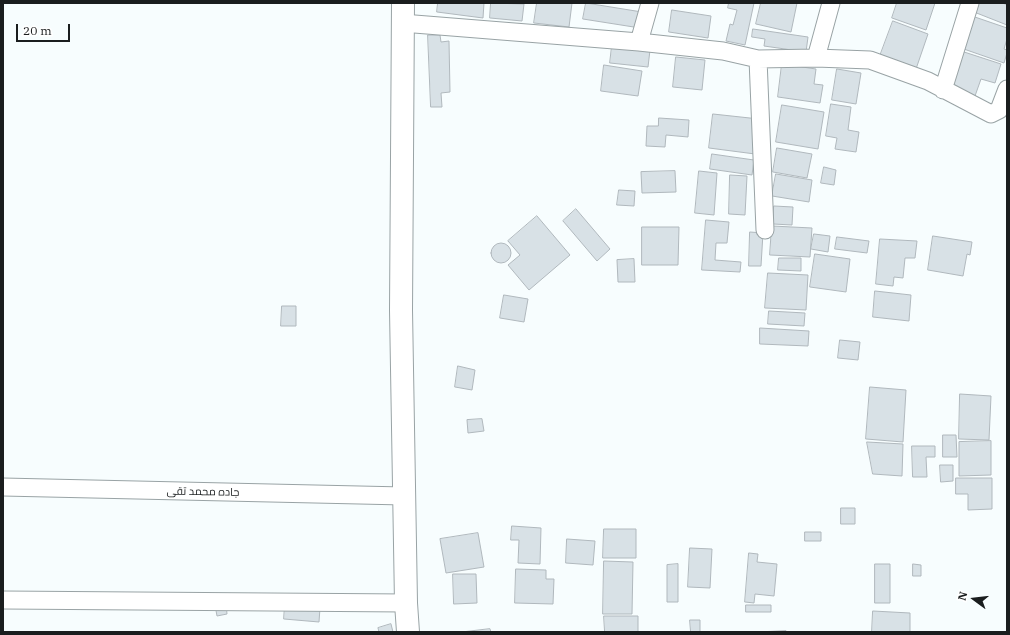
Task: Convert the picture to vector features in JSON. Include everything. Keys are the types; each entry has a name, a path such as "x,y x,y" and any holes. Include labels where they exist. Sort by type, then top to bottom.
{"street":[{"path":"639,42 650,3"},
{"path":"816,58 832,3"},
{"path":"943,90 970,3"},
{"path":"408,632 406,603 401,310 402,13 723,51 758,59 816,58 870,60 928,82 991,114 999,110 1007,89"},
{"path":"758,59 765,230"},
{"name":"جاده محمد تقی","path":"3,487 404,496"},
{"path":"3,600 406,603"}],"building":[{"path":"438,3 484,3 483,18 437,12"},
{"path":"491,3 524,4 522,21 490,18"},
{"path":"537,3 572,3 569,27 534,23"},
{"path":"586,3 642,12 640,28 583,19"},
{"path":"729,3 754,3 745,45 726,41 730,24 733,25 737,10 728,8"},
{"path":"761,3 797,3 791,32 756,24"},
{"path":"897,3 935,3 926,30 892,18"},
{"path":"978,3 1003,3 1007,5 1007,25 974,12"},
{"path":"672,10 711,16 708,38 669,32"},
{"path":"969,15 1007,28 1007,39 1004,49 1007,50 1007,53 1004,63 958,47"},
{"path":"893,21 928,34 916,69 880,56"},
{"path":"753,29 808,37 806,52 764,46 765,39 752,37"},
{"path":"428,35 440,35 441,42 449,41 450,92 441,93 442,107 431,107"},
{"path":"612,46 650,50 648,67 610,63"},
{"path":"958,50 1001,64 995,83 981,79 975,96 946,86"},
{"path":"676,57 705,60 702,90 673,87"},
{"path":"782,64 816,69 814,84 823,85 820,103 778,97"},
{"path":"604,65 642,71 638,96 601,91"},
{"path":"837,69 861,73 856,104 832,100"},
{"path":"831,104 851,107 848,130 859,132 856,152 835,149 837,138 826,136"},
{"path":"782,105 824,112 818,149 776,142"},
{"path":"713,114 759,119 755,154 709,148"},
{"path":"659,118 689,120 688,137 666,135 665,147 646,146 647,126 658,126"},
{"path":"777,148 812,154 807,178 773,172"},
{"path":"712,154 754,160 752,175 710,169"},
{"path":"824,167 836,170 834,185 821,183"},
{"path":"675,171 676,192 642,193 641,172"},
{"path":"699,171 717,173 714,215 695,213"},
{"path":"776,174 812,180 809,202 772,196"},
{"path":"730,175 747,176 745,215 729,214"},
{"path":"619,190 635,191 634,206 617,205"},
{"path":"774,206 793,207 792,225 773,224"},
{"path":"576,209 610,249 597,261 563,221"},
{"path":"537,216 570,255 529,290 508,265 520,255 508,241"},
{"path":"706,220 729,222 727,243 716,243 715,260 741,262 740,272 702,270"},
{"path":"772,226 812,228 810,257 770,255"},
{"path":"642,227 679,227 678,265 642,265"},
{"path":"750,232 763,233 761,266 749,266"},
{"path":"814,234 830,236 828,252 811,249"},
{"path":"933,236 972,242 970,255 967,254 963,276 928,270"},
{"path":"837,237 869,241 867,253 835,249"},
{"path":"880,239 917,241 915,258 905,258 903,278 894,277 893,286 876,284"},
{"path":"501,243 508,246 511,253 508,260 501,263 494,260 491,253 494,246"},
{"path":"815,254 850,259 846,292 810,287"},
{"path":"779,258 801,258 801,271 778,270"},
{"path":"634,259 635,282 618,282 617,260"},
{"path":"768,273 808,275 806,310 765,308"},
{"path":"875,291 911,295 909,321 873,317"},
{"path":"504,295 528,299 524,322 500,318"},
{"path":"282,306 296,306 296,326 281,326"},
{"path":"769,311 805,313 804,326 768,324"},
{"path":"760,328 809,331 808,346 760,344"},
{"path":"840,340 860,342 858,360 838,358"},
{"path":"458,366 475,370 472,390 455,387"},
{"path":"870,387 906,390 903,442 866,439"},
{"path":"960,394 991,396 989,440 959,439"},
{"path":"482,419 484,431 468,433 467,420"},
{"path":"943,435 956,435 957,457 943,457"},
{"path":"991,441 991,475 959,476 959,442"},
{"path":"867,442 903,444 902,476 873,474"},
{"path":"912,446 935,446 935,457 926,457 927,477 913,477"},
{"path":"940,465 953,465 953,481 941,482"},
{"path":"956,478 992,478 992,509 968,510 968,494 956,494"},
{"path":"841,508 855,508 855,524 841,524"},
{"path":"512,526 541,528 540,564 518,563 519,540 511,540"},
{"path":"604,529 636,529 636,558 603,558"},
{"path":"805,532 821,532 821,541 805,541"},
{"path":"478,533 484,567 446,573 440,539"},
{"path":"567,539 595,541 593,565 566,563"},
{"path":"690,548 712,549 710,588 688,587"},
{"path":"749,553 758,554 757,562 777,564 774,596 755,594 754,603 745,602"},
{"path":"604,561 633,562 632,614 603,614"},
{"path":"678,564 678,602 667,602 667,565"},
{"path":"875,564 890,564 890,603 875,603"},
{"path":"913,564 921,565 921,576 913,576"},
{"path":"516,569 546,570 546,579 554,579 553,604 515,603"},
{"path":"453,574 476,574 477,603 454,604"},
{"path":"226,603 227,614 217,616 215,605"},
{"path":"285,605 320,608 319,622 284,619"},
{"path":"746,605 771,605 771,612 746,612"},
{"path":"873,611 910,613 910,632 872,632"},
{"path":"604,616 638,616 638,632 605,632"},
{"path":"690,620 700,620 700,632 691,632"},
{"path":"391,624 393,632 379,632 378,628"},
{"path":"490,629 491,632 462,632"},
{"path":"786,631 786,632 758,632"}]}
